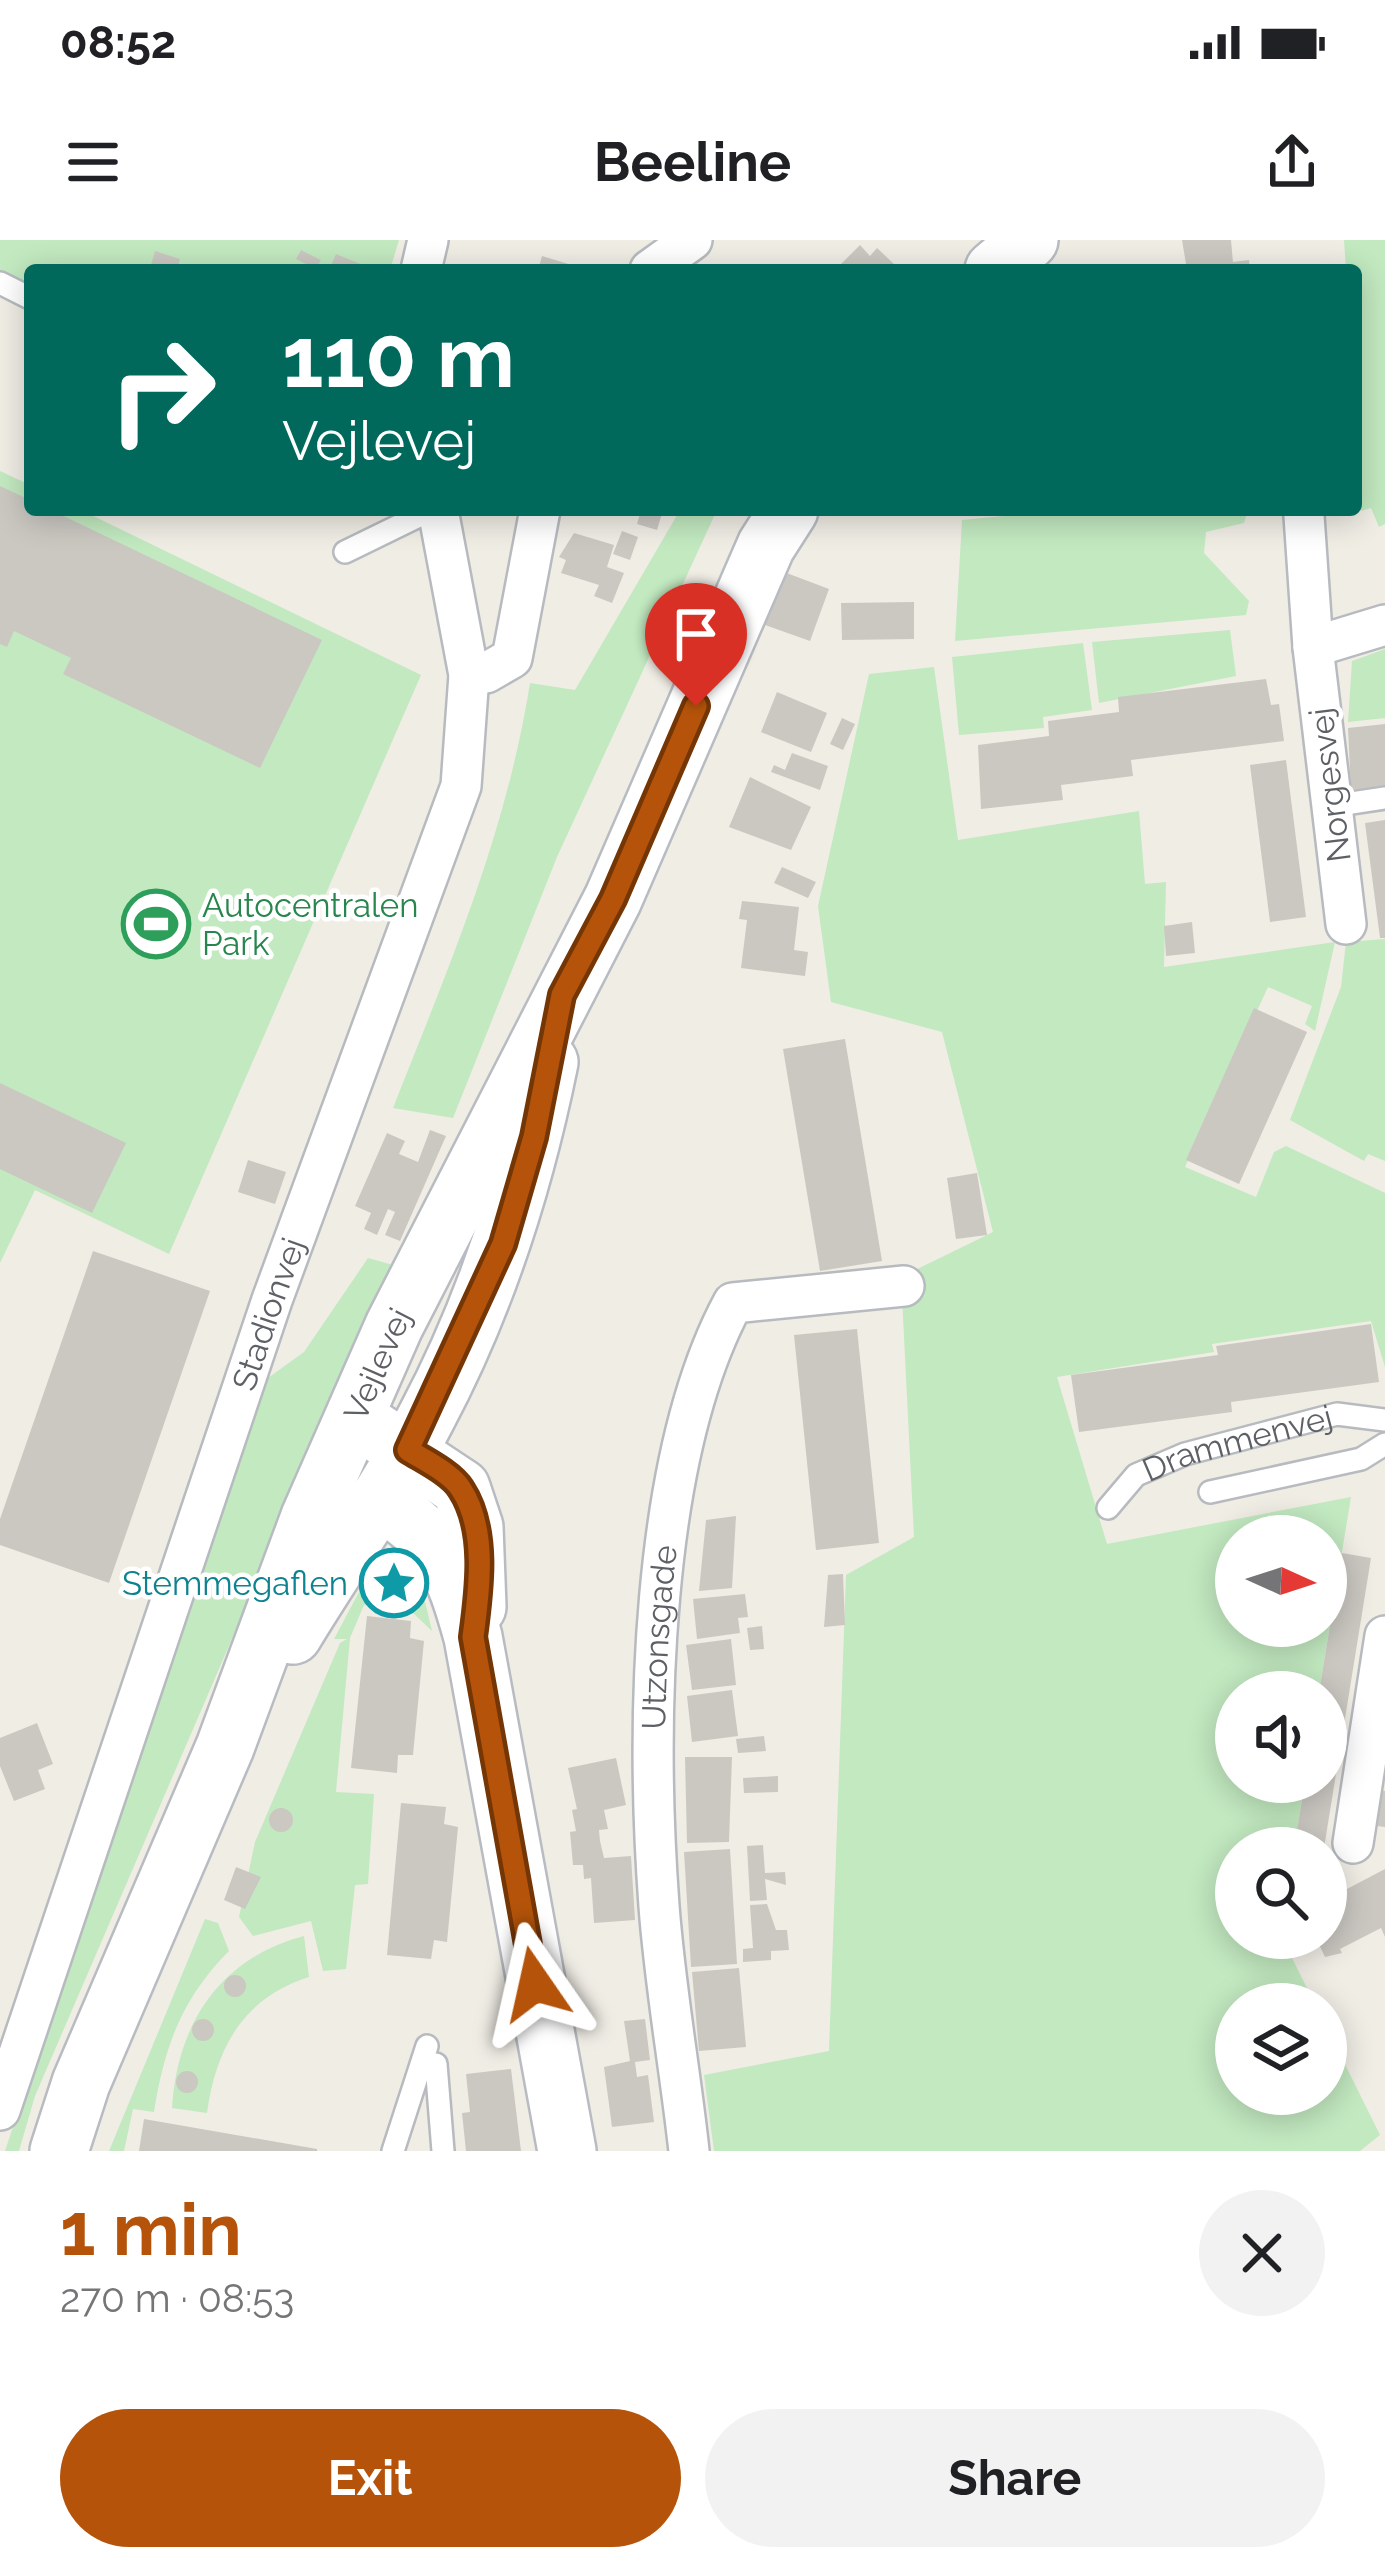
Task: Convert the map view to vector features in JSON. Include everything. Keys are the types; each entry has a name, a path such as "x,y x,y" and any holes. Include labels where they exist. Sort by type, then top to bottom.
{"main road":[{"path":"1001,264 1029,240"},
{"name":"Vejlevej","path":"226,1747 380,1499 381,1434 394,1325 613,899 766,546 785,516"},
{"name":"Vejlevej","path":"59,2151 81,2083 226,1747 310,1517 381,1434 503,1244 534,1137 562,995"},
{"path":"381,1434 461,1488 475,1527 480,1580 473,1637"},
{"path":"380,1499 425,1530 453,1567 473,1637 567,2151"}],"street":[{"path":"658,264 692,240"},
{"name":"Stadionvej","path":"0,2110 272,1300 448,831 467,752 469,675 435,516"},
{"path":"469,675 487,673 512,658 539,516"},
{"name":"Norgesvej","path":"1304,516 1313,646 1346,924"},
{"path":"1313,646 1385,625"},
{"name":"Utzonsgade","path":"689,2151 659,1904 657,1762 658,1653 681,1449 709,1348 733,1303 904,1286"},
{"path":"1353,1843 1378,1727 1385,1636"}],"lane":[{"name":"Stadionvej","path":"345,552 421,516"},
{"path":"1332,806 1385,798"},
{"name":"Drammenvej","path":"1108,1508 1136,1475 1185,1454 1337,1414 1385,1420"},
{"name":"Drammenvej","path":"1210,1492 1361,1460 1385,1444"},
{"path":"393,2151 431,2055 443,2151"}],"green space":[{"path":"0,240 399,240 392,264 24,264 24,303 0,291"},
{"path":"1344,240 1385,240 1385,524 1379,527 1371,508 1362,511 1362,264 1346,264"},
{"name":"Autocentralen Park","path":"0,471 24,482 24,516 93,516 421,675 169,1254 35,1190 0,1263"},
{"path":"676,516 714,516 557,857 453,1118 393,1108 491,847 530,683 575,690"},
{"path":"1246,516 1244,523 1206,532 1204,553 1249,601 1246,615 955,641 962,520"},
{"path":"1230,630 1236,676 1099,703 1092,642"},
{"path":"1083,643 1092,710 1043,717 1044,728 959,735 952,657"},
{"path":"1385,649 1385,718 1348,722 1352,661"},
{"path":"934,667 958,840 1139,811 1145,884 1166,882 1164,967 1335,942 1315,1031 1305,1024 1312,1006 1268,987 1185,1167 1256,1197 1274,1152 1286,1146 1385,1193 1385,1367 1371,1321 1212,1344 1214,1352 1057,1377 1107,1544 1215,1523 1215,1647 1326,1647 1322,1671 1215,1671 1215,1803 1302,1803 1298,1827 1215,1827 1215,1959 1292,1959 1304,1983 1215,1983 1215,2115 1347,2115 1347,2068 1380,2135 1360,2151 714,2151 704,2075 829,2051 846,1575 914,1537 901,1277 993,1232 942,1032 831,1002 818,906 869,674"},
{"path":"1385,939 1385,1161 1368,1154 1364,1161 1290,1120 1341,987 1346,942"},
{"path":"368,1258 393,1265 35,2096 19,2151 5,2151 261,1383 304,1352"},
{"path":"1351,1497 1347,1521 1347,1515 1258,1515"},
{"path":"392,1553 403,1555 422,1589 432,1631 412,1612 364,1605 350,1638 336,1792 374,1794 368,1884 355,1885 346,1969 323,1971 311,1921 253,1936 239,1917 255,1842 340,1643 347,1639 334,1639 368,1575"},
{"path":"205,1919 218,1923 229,1951 187,2005 163,2066 154,2112 133,2109 124,2151 109,2151"},
{"path":"304,1936 309,1977 266,1998 237,2028 217,2067 207,2113 172,2108 183,2049 208,1999 249,1960"}],"building":[{"path":"1182,240 1231,240 1233,262 1249,260 1249,264 1186,264"},
{"path":"860,245 870,256 877,248 894,264 841,264"},
{"path":"301,250 321,260 306,264 296,259"},
{"path":"155,251 180,259 179,264 151,264"},
{"path":"336,254 361,264 332,264"},
{"path":"542,256 568,264 540,264"},
{"path":"0,486 24,497 24,516 64,516 322,640 260,768 63,674 71,658 14,631 7,647 0,644"},
{"path":"639,516 661,516 657,530 637,524"},
{"path":"622,531 638,537 630,560 613,554"},
{"path":"574,533 614,545 607,567 624,573 612,603 594,596 599,585 561,573 566,560 559,557"},
{"path":"784,572 829,589 810,641 765,625"},
{"path":"914,602 914,639 842,640 841,603"},
{"path":"1266,679 1271,705 1279,704 1284,741 1131,760 1133,776 1061,785 1063,800 981,809 978,745 1049,736 1048,721 1119,712 1118,697"},
{"path":"777,692 827,713 811,752 761,732"},
{"path":"842,718 855,724 843,750 830,744"},
{"path":"1385,724 1385,788 1351,792 1348,728"},
{"path":"792,753 828,766 820,790 771,772 774,765 785,770"},
{"path":"1286,760 1306,917 1270,922 1250,765"},
{"path":"750,777 811,807 791,850 729,827"},
{"path":"1385,820 1385,938 1380,938 1365,823"},
{"path":"782,867 816,882 808,898 774,883"},
{"path":"742,901 799,907 794,950 808,952 805,976 741,968 747,920 739,919"},
{"path":"1192,922 1195,953 1166,956 1164,926"},
{"path":"1254,1008 1307,1032 1239,1184 1186,1160"},
{"path":"845,1039 882,1261 820,1271 783,1049"},
{"path":"0,1083 126,1143 92,1213 0,1169"},
{"path":"430,1130 446,1136 400,1241 385,1235 395,1212 388,1209 377,1235 364,1229 371,1213 355,1206 387,1133 405,1141 399,1154 418,1162"},
{"path":"248,1160 286,1172 275,1204 238,1192"},
{"path":"977,1173 987,1235 956,1239 947,1178"},
{"path":"93,1251 210,1291 109,1583 0,1545 0,1519"},
{"path":"1371,1324 1379,1382 1231,1402 1232,1412 1079,1432 1071,1375 1218,1355 1216,1346"},
{"path":"857,1329 879,1543 816,1550 794,1335"},
{"path":"736,1516 732,1588 699,1591 706,1520"},
{"path":"1347,1554 1371,1558 1347,1706 1347,1671 1322,1671 1326,1647 1347,1647"},
{"path":"843,1574 845,1625 824,1627 828,1575"},
{"path":"745,1594 748,1617 738,1618 740,1633 697,1639 693,1599"},
{"path":"367,1616 411,1621 410,1638 424,1641 413,1755 398,1755 397,1773 351,1768"},
{"path":"762,1626 764,1649 750,1650 747,1628"},
{"path":"731,1639 736,1685 692,1690 686,1645"},
{"path":"732,1690 738,1736 692,1742 687,1696"},
{"path":"37,1723 53,1764 38,1770 45,1789 14,1801 0,1766 0,1738"},
{"path":"764,1736 766,1751 738,1753 736,1739"},
{"path":"685,1757 732,1757 729,1842 687,1843"},
{"path":"616,1758 626,1805 604,1810 608,1829 599,1830 600,1841 604,1858 631,1856 635,1920 594,1923 591,1878 584,1879 583,1865 573,1865 570,1832 576,1831 572,1810 577,1809 568,1768"},
{"path":"778,1776 778,1792 744,1793 743,1778"},
{"path":"1374,1789 1385,1791 1385,1827 1369,1825"},
{"path":"401,1803 446,1807 444,1824 458,1827 447,1942 434,1940 431,1959 387,1955"},
{"path":"1302,1803 1331,1803 1327,1827 1298,1827"},
{"path":"281,1808 293,1820 281,1832 269,1820"},
{"path":"763,1845 765,1873 785,1872 786,1885 765,1879 767,1900 750,1901 747,1846"},
{"path":"730,1849 737,1964 691,1967 684,1852"},
{"path":"236,1867 261,1877 245,1909 224,1900"},
{"path":"1385,1869 1385,1937 1381,1928 1347,1945 1347,1889"},
{"path":"767,1904 776,1930 787,1930 789,1950 771,1951 771,1960 743,1962 743,1949 753,1948 750,1905"},
{"path":"739,1968 746,2047 699,2051 692,1972"},
{"path":"235,1975 246,1986 235,1997 224,1986"},
{"path":"203,2019 214,2030 203,2041 192,2030"},
{"path":"645,2019 650,2060 635,2062 637,2077 648,2075 654,2122 612,2127 604,2067 630,2061 624,2021"},
{"path":"511,2069 521,2151 466,2151 462,2113 470,2112 466,2074"},
{"path":"187,2071 198,2082 187,2093 176,2082"},
{"path":"144,2119 317,2149 317,2151 139,2151"}],"place":[{"name":"Autocentralen Park","path":"156,924"},
{"name":"Stemmegaflen","path":"394,1583"}],"route":[{"path":"535,1984 473,1637 480,1580 475,1527 461,1488 408,1450 456,1356 503,1244 534,1137 562,995 613,899 696,706"}]}
